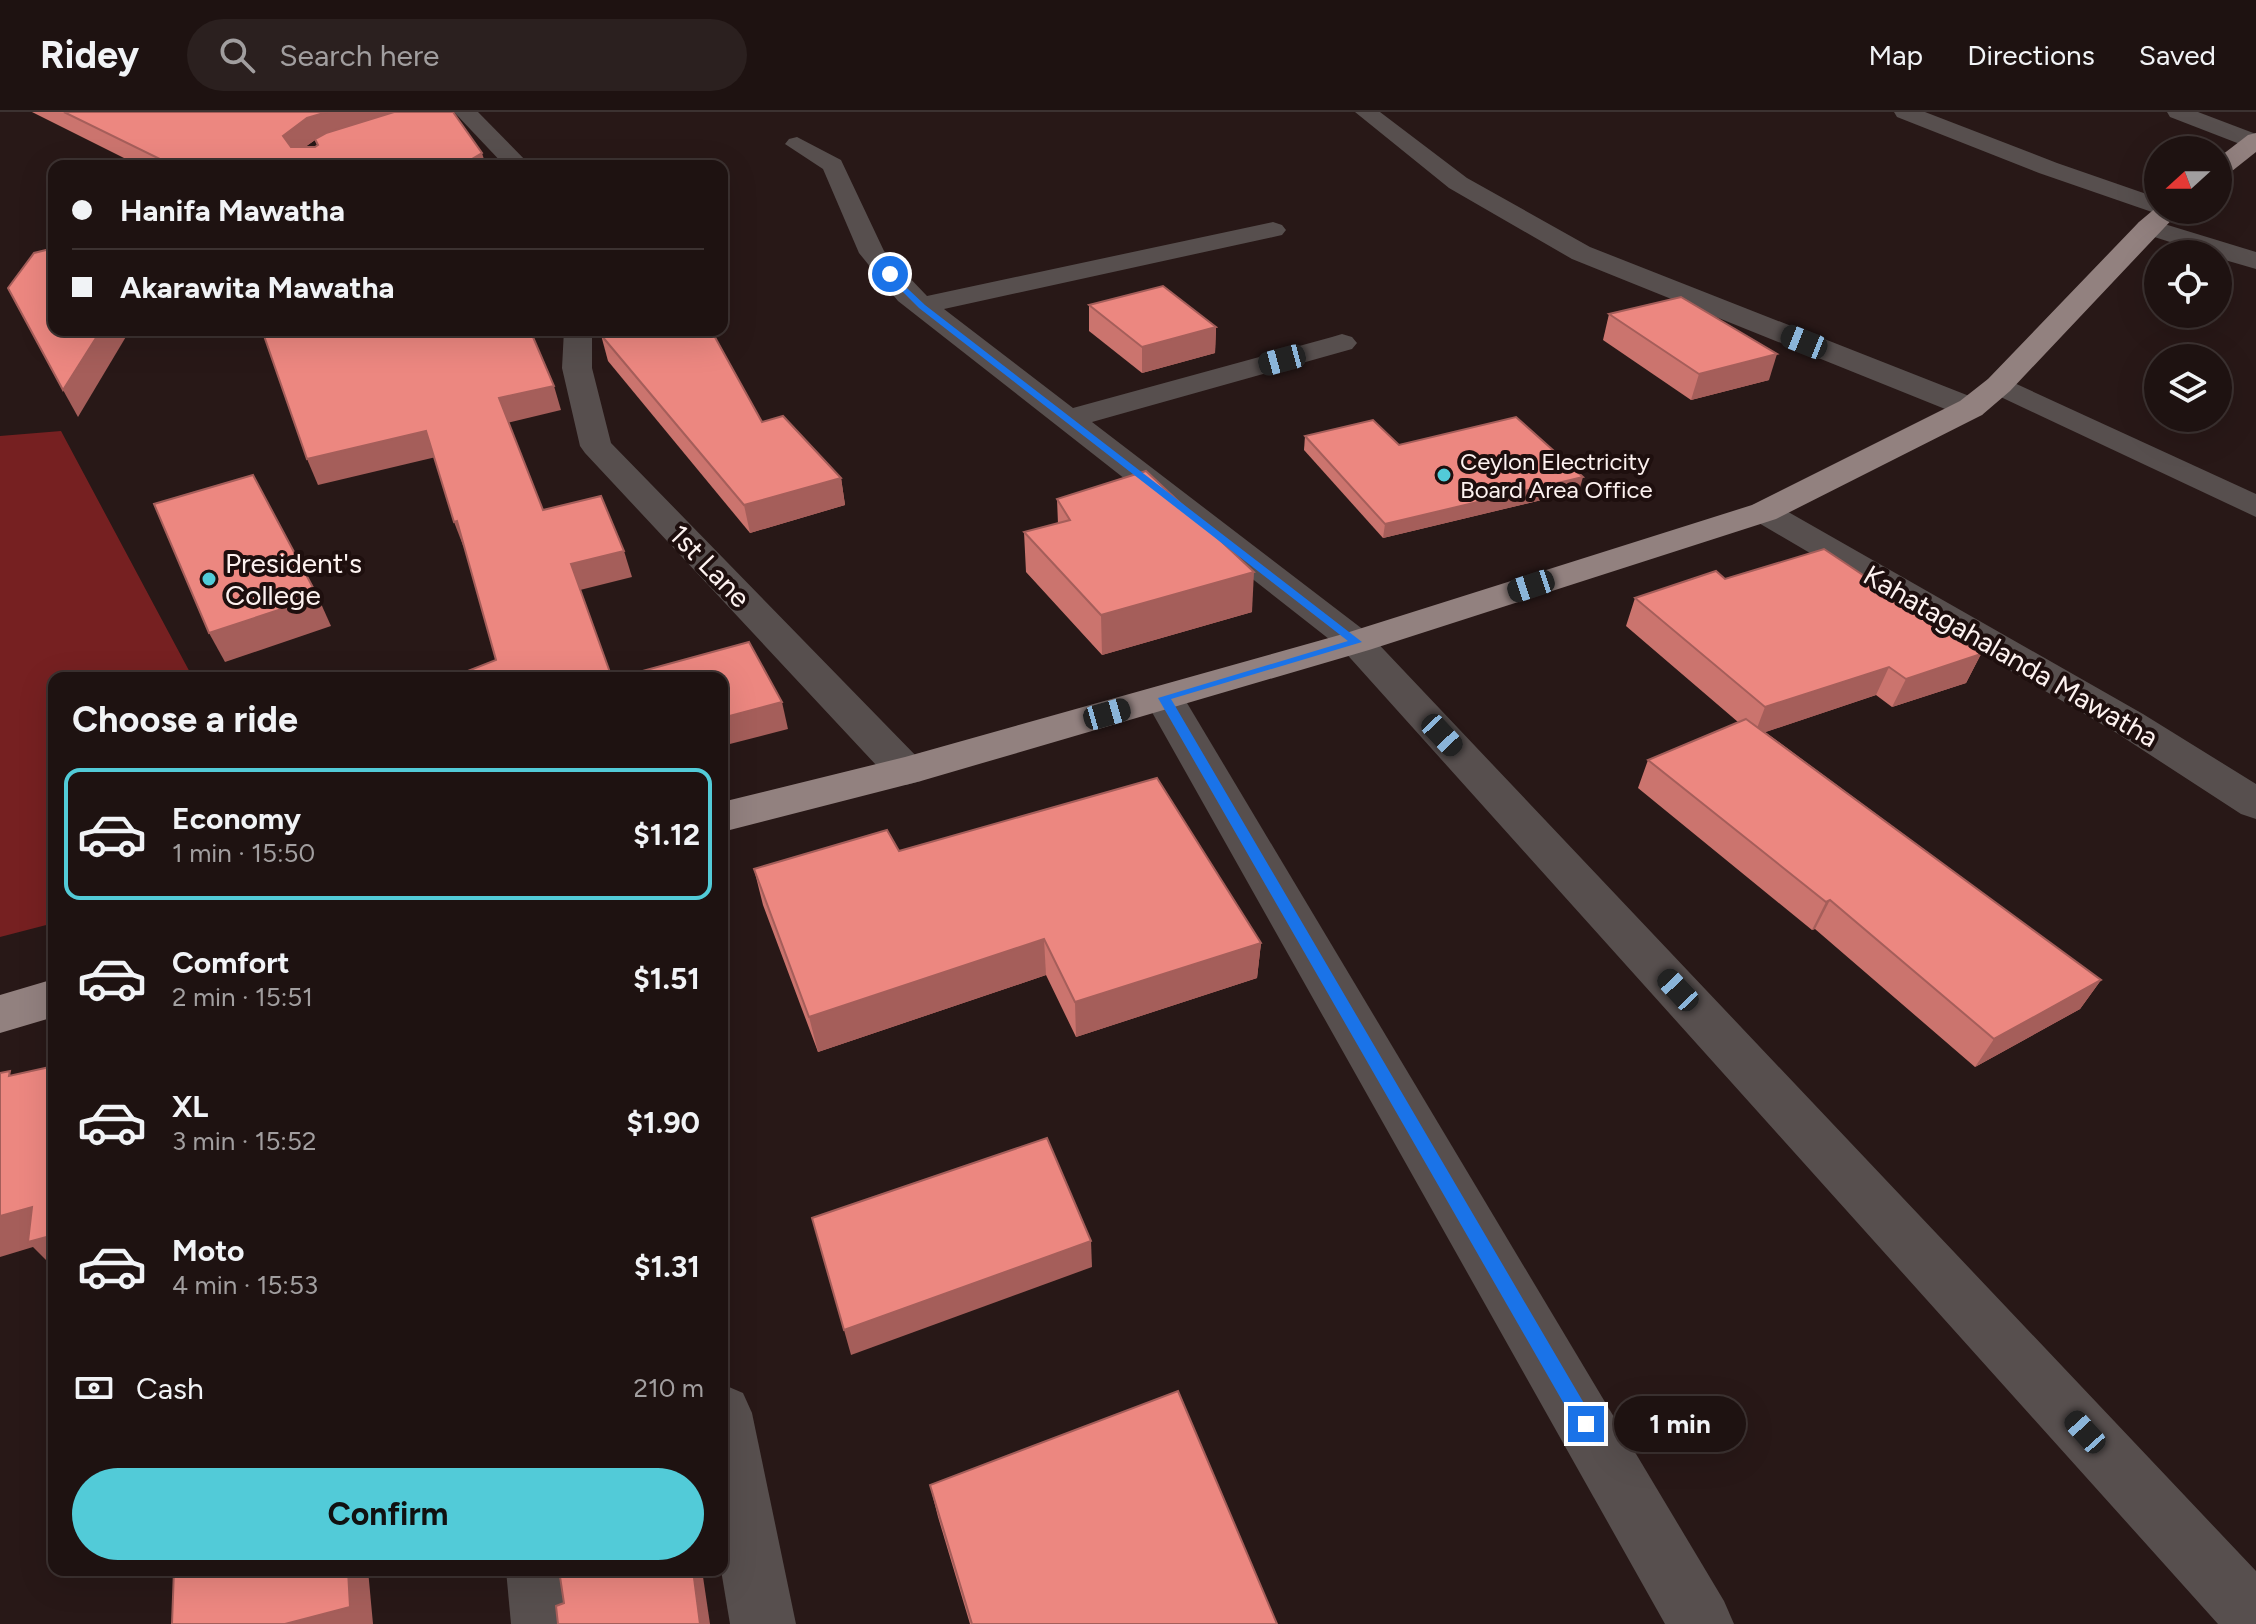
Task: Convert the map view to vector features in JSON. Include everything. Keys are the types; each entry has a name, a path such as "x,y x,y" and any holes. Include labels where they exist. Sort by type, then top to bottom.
{"main road":[{"path":"2232,159 2255,140"},
{"path":"728,816 906,771 1356,642 1764,512 1971,408 1999,385 2149,224"},
{"path":"0,1014 48,1000"}],"street":[{"path":"465,112 513,160"},
{"path":"1366,112 1458,183 1581,253 1971,408"},
{"path":"1905,112 2144,208"},
{"path":"2178,112 2255,140"},
{"path":"797,144 833,165 872,253 922,306 1356,642 2256,1618"},
{"path":"2179,224 2256,261"},
{"path":"922,306 1273,230"},
{"name":"1st Lane","path":"578,336 577,368 596,446 906,771"},
{"path":"1068,419 1342,343"},
{"path":"1999,385 2256,507"},
{"name":"Kahatagahalanda Mawatha","path":"1764,512 2129,723 2256,804"},
{"path":"1164,698 1701,1624"},
{"path":"728,1444 763,1624"},
{"path":"539,1576 544,1624"}],"shaded area":[{"path":"61,431 190,672 48,672 48,925 0,937 0,436"}],"building":[{"path":"64,112 327,112 307,118 283,136 291,147 315,147 318,145 315,139 326,133 394,112 453,112 482,153 470,160 162,160"},
{"path":"48,250 48,336 97,336 63,390 8,288 34,253"},
{"path":"1163,286 1216,327 1142,347 1089,305"},
{"path":"1681,297 1777,354 1699,374 1609,314"},
{"path":"264,336 533,336 554,386 499,398 543,510 601,496 624,551 571,564 610,672 465,672 496,660 457,521 454,522 426,431 307,459"},
{"path":"602,336 714,336 762,422 783,416 841,478 744,505"},
{"name":"Ceylon Electricity Board Area Office","path":"1516,417 1583,477 1385,524 1305,436 1373,420 1399,445"},
{"path":"1146,471 1254,572 1101,615 1024,532 1070,520 1057,499"},
{"path":"253,475 318,597 209,633 154,504"},
{"path":"1824,549 1981,654 1906,679 1889,667 1765,707 1635,598 1716,571 1725,579"},
{"path":"749,642 782,702 728,716 728,672 639,672"},
{"path":"1746,719 2101,980 1994,1039 1830,900 1826,902 1648,760"},
{"path":"1157,778 1261,943 1075,1002 1044,939 809,1017 754,869 887,830 899,851"},
{"path":"48,1067 48,1237 28,1242 32,1207 0,1216 0,1073 10,1071 9,1076"},
{"path":"1047,1138 1091,1241 844,1330 812,1218"},
{"path":"1178,1391 1277,1624 972,1624 930,1485"},
{"path":"174,1576 348,1576 350,1607 285,1624 172,1624"},
{"path":"560,1576 694,1576 700,1624 558,1624 556,1606 564,1603"}],"place":[{"name":"Ceylon Electricity Board Area Office","path":"1444,475"},
{"name":"President's College","path":"209,579"}],"route":[{"path":"890,274 908,295 1356,642 1164,698 1586,1424"}]}
